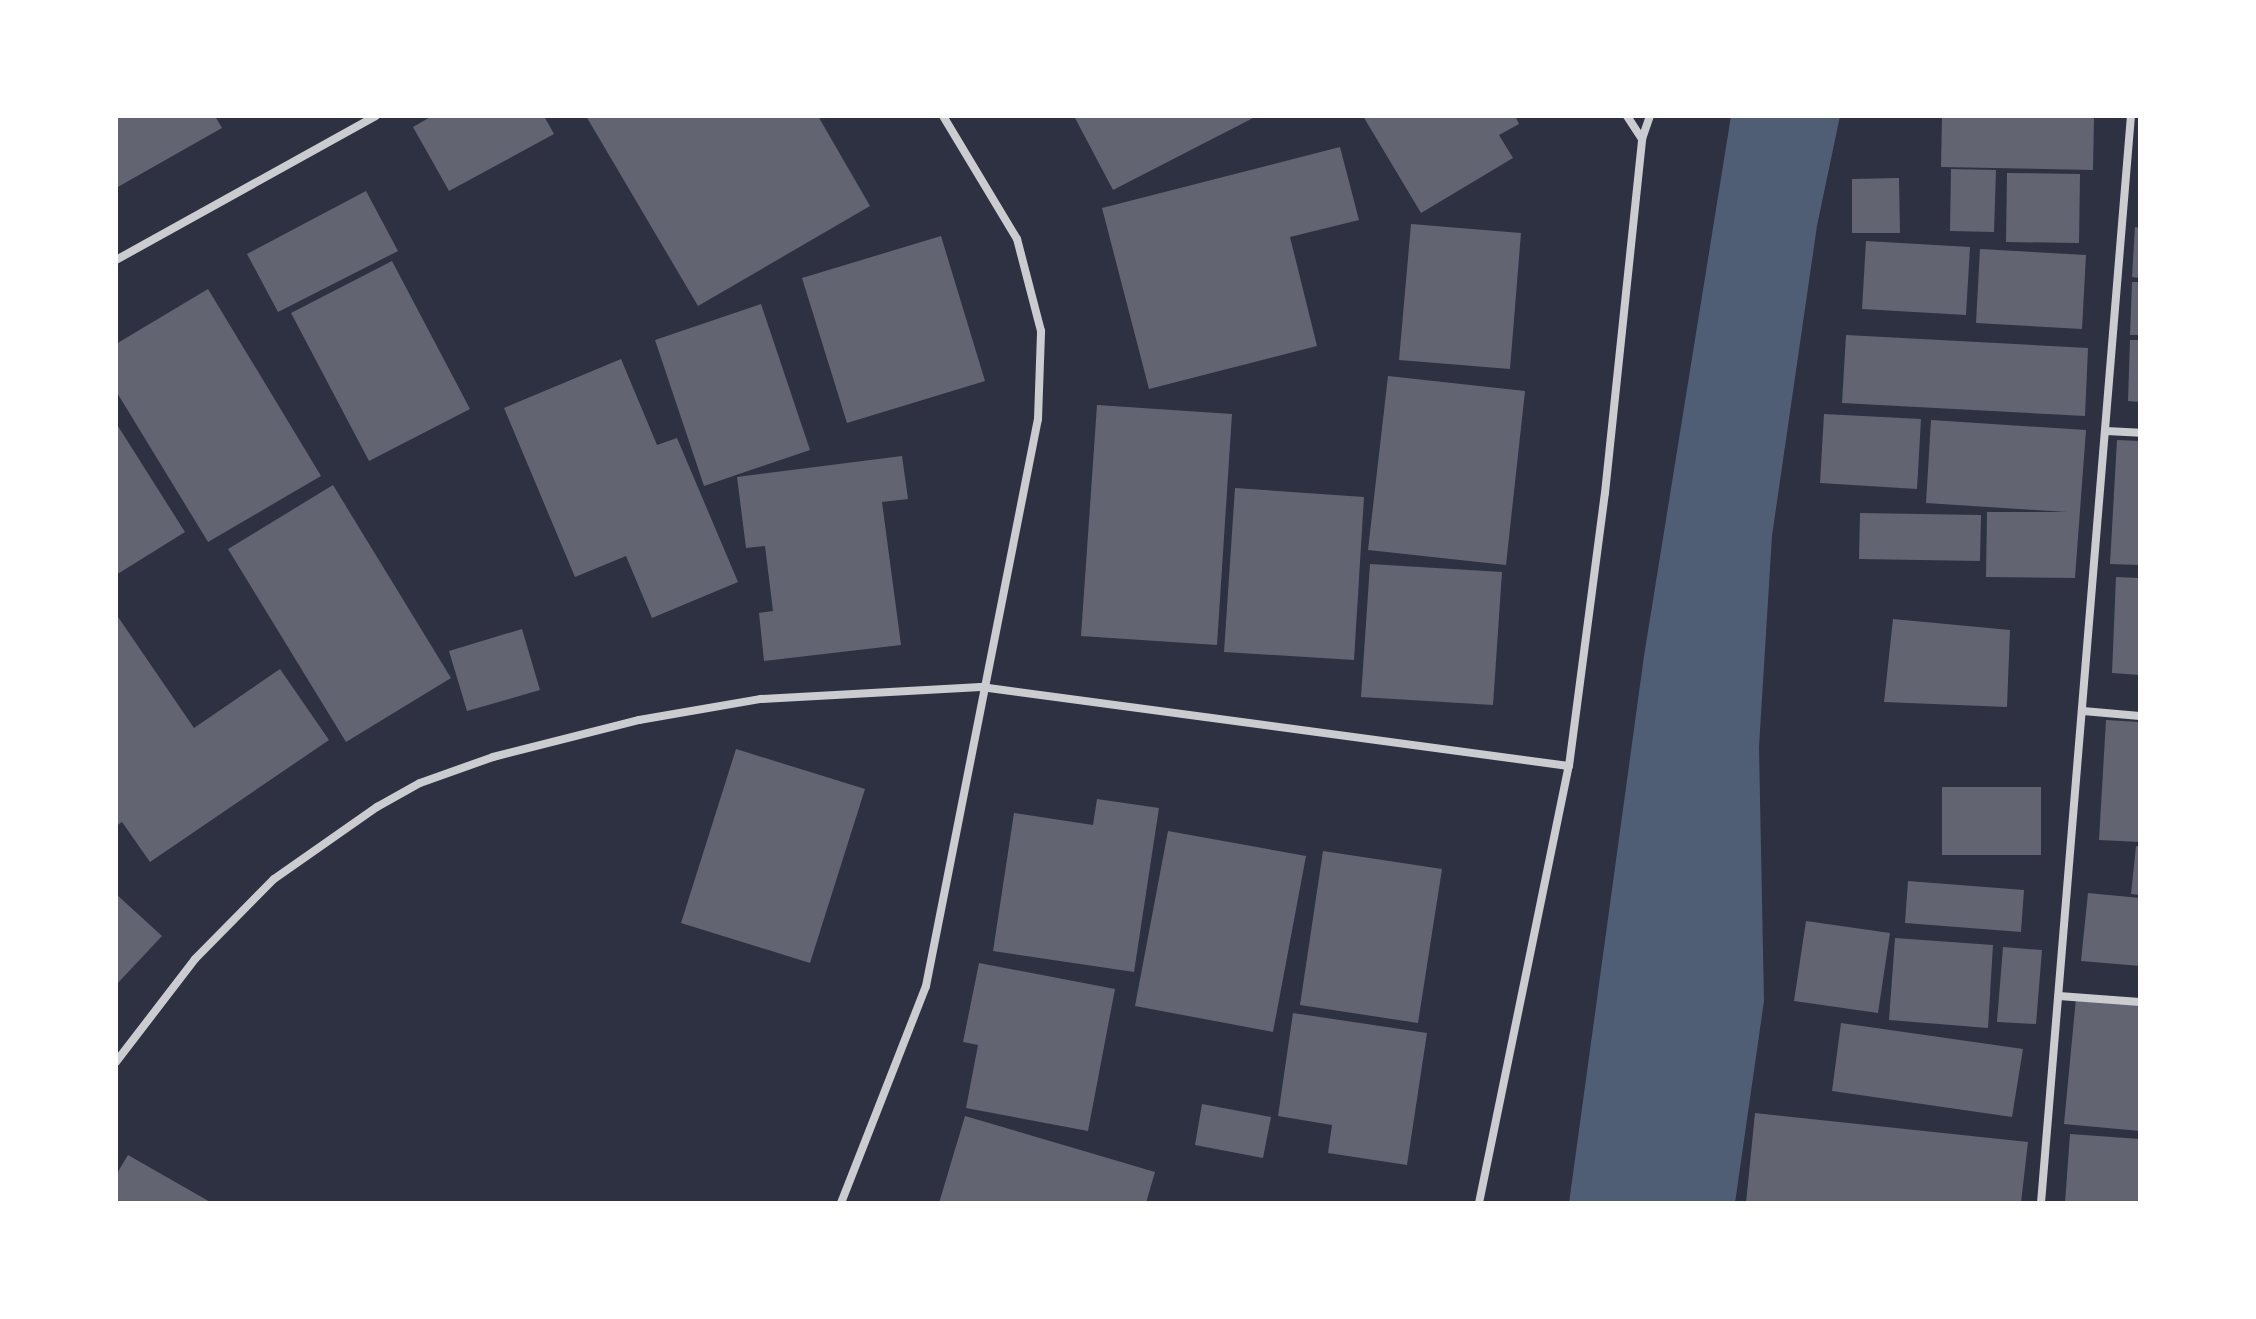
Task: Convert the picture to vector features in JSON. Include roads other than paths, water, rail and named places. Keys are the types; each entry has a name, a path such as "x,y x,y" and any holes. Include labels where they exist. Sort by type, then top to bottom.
{"street":[{"path":"116,260 376,116"},
{"path":"841,1203 926,986 981,687 1038,419 1041,331 1017,239 943,116"},
{"path":"1627,116 1642,139"},
{"path":"1479,1203 1569,766 1605,493 1642,139 1650,116"},
{"path":"2041,1203 2131,116"},
{"path":"2129,138 2140,139"},
{"path":"2106,431 2140,433"},
{"path":"116,1062 195,959 274,879 420,783 493,757 639,720 761,699 981,687 1569,766"},
{"path":"2083,711 2140,716"},
{"path":"2059,996 2140,1002"}],"water":[{"path":"1731,116 1840,116 1817,226 1772,536 1759,747 1764,1001 1735,1203 1569,1203 1644,656"}]}
